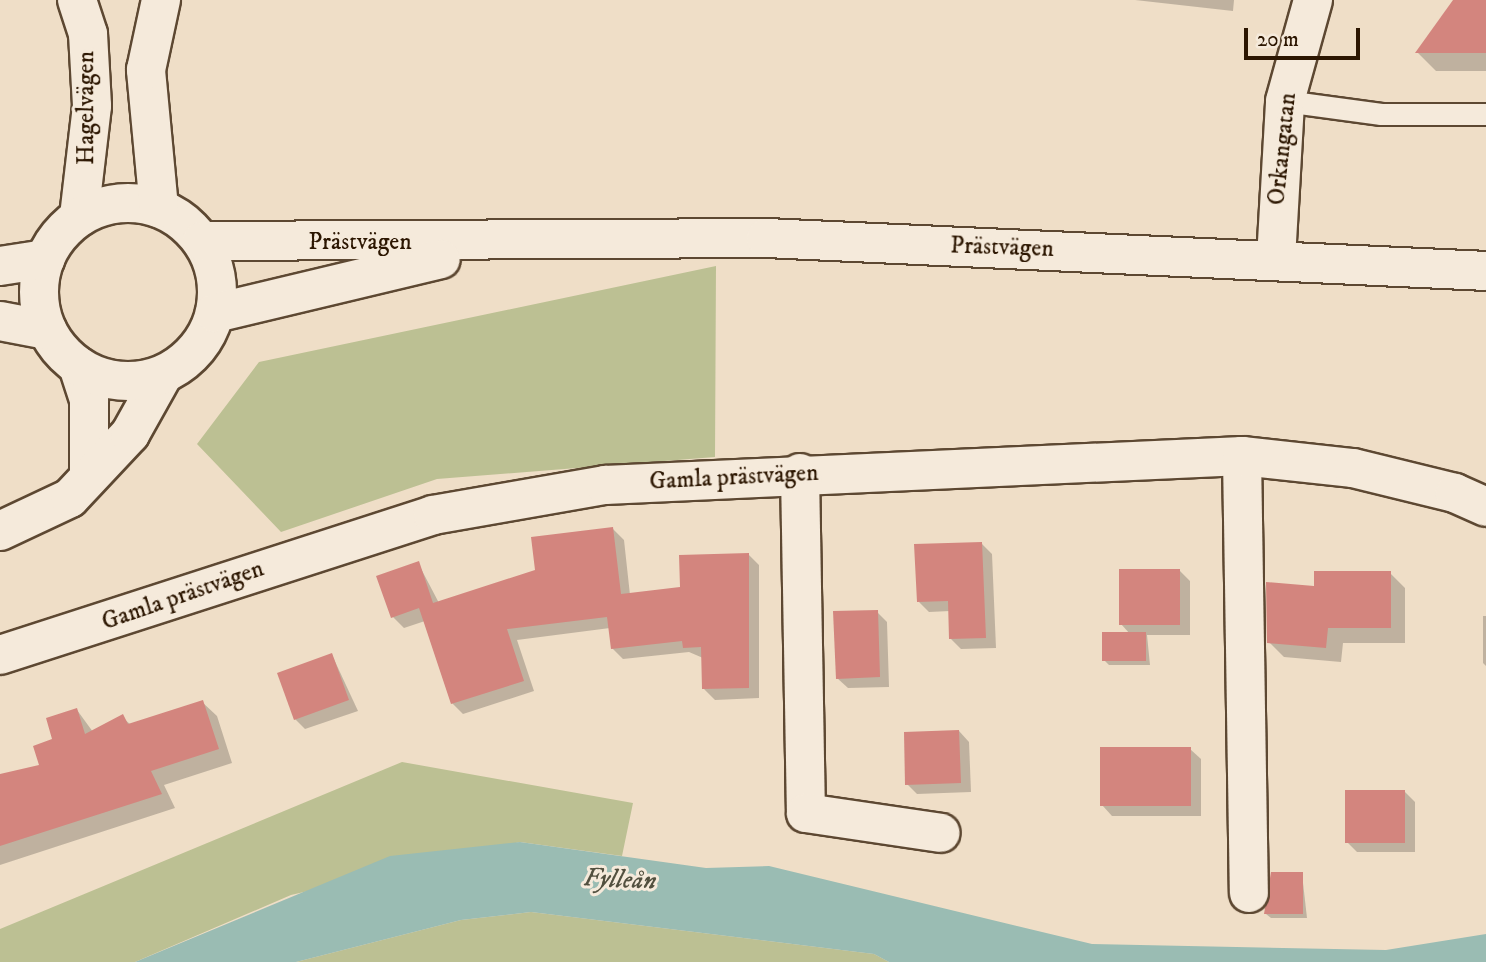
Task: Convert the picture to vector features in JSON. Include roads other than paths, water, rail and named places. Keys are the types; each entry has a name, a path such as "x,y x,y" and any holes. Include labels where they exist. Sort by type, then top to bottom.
{"street":[{"name":"Hagelvägen","path":"77,0 88,34 92,106 79,217"},
{"path":"159,208 146,70 161,0"},
{"name":"Orkangatan","path":"1276,259 1285,101 1313,0"},
{"path":"0,531 52,510 89,475 130,434 163,375 196,350 215,313 218,288 202,241 159,208 104,205 79,217 45,259 40,307 47,330 78,366 89,400 89,475"},
{"name":"Prästvägen","path":"202,241 518,243 766,238 1276,259 1486,271"},
{"name":"Prästvägen","path":"215,313 310,285 518,243"},
{"path":"0,266 45,259"},
{"path":"0,321 47,330"},
{"path":"78,366 120,381 163,375"},
{"path":"1242,456 1249,893"},
{"name":"Gamla prästvägen","path":"0,655 433,515 605,485 800,473 1242,456 1353,468 1455,493 1486,507"},
{"path":"800,473 806,813 941,833"}],"lane":[{"path":"1285,101 1381,114 1486,114"}],"water":[{"name":"Fylleån","path":"520,842 706,868 769,866 1092,944 1386,950 1486,934 1486,962 889,962 874,954 531,912 461,920 296,962 135,962 390,856"}]}
